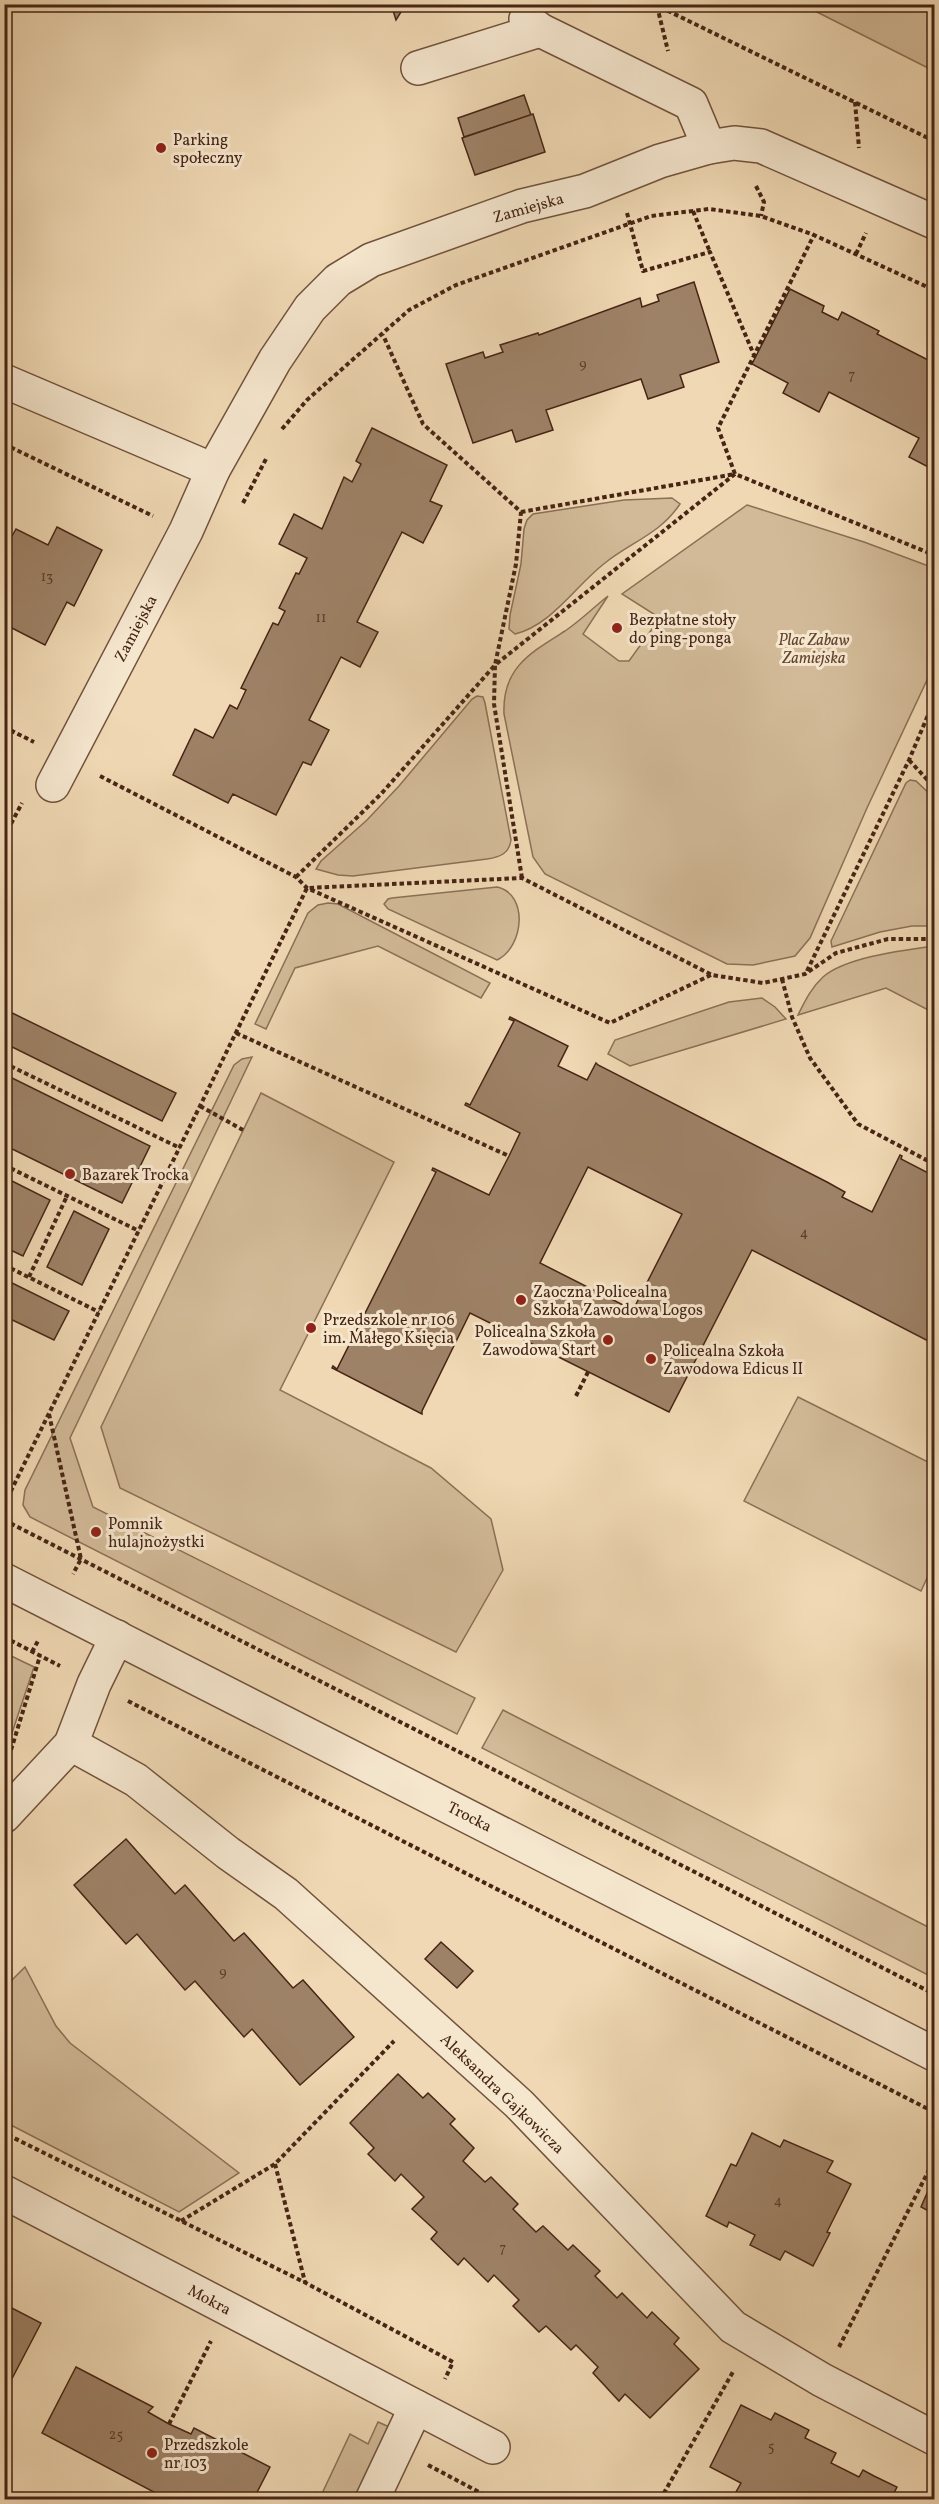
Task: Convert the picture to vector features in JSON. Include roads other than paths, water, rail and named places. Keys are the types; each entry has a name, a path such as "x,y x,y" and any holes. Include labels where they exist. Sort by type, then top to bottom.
{"street":[{"path":"418,68 533,24 691,104 709,147"},
{"name":"Zamiejska","path":"60,772 186,531 213,470 275,360 310,308 338,280 371,260 522,206 585,191 660,161 709,147 734,143 760,146 934,222"},
{"path":"4,381 213,470"},
{"name":"Trocka","path":"4,1580 934,2054"},
{"path":"4,1816 71,1744 94,1684 117,1637"},
{"name":"Aleksandra Gajkowicza","path":"71,1744 136,1780 228,1853 286,1894 519,2104 733,2327 822,2379 934,2438"},
{"name":"Mokra","path":"4,2192 493,2447"},
{"path":"372,2499 396,2448 422,2410"}],"place":[{"name":"Parking społeczny","path":"161,148"},
{"name":"Bezpłatne stoły do ping-ponga","path":"617,628"},
{"name":"Bazarek Trocka","path":"70,1174"},
{"name":"Zaoczna Policealna Szkoła Zawodowa Logos","path":"521,1300"},
{"name":"Przedszkole nr 106 im. Małego Księcia","path":"311,1328"},
{"name":"Policealna Szkoła Zawodowa Start","path":"608,1340"},
{"name":"Policealna Szkoła Zawodowa Edicus II","path":"651,1359"},
{"name":"Pomnik hulajnożystki","path":"96,1532"},
{"name":"Przedszkole nr 103","path":"152,2453"}],"park label":[{"name":"Plac Zabaw Zamiejska","path":"814,648"}]}
